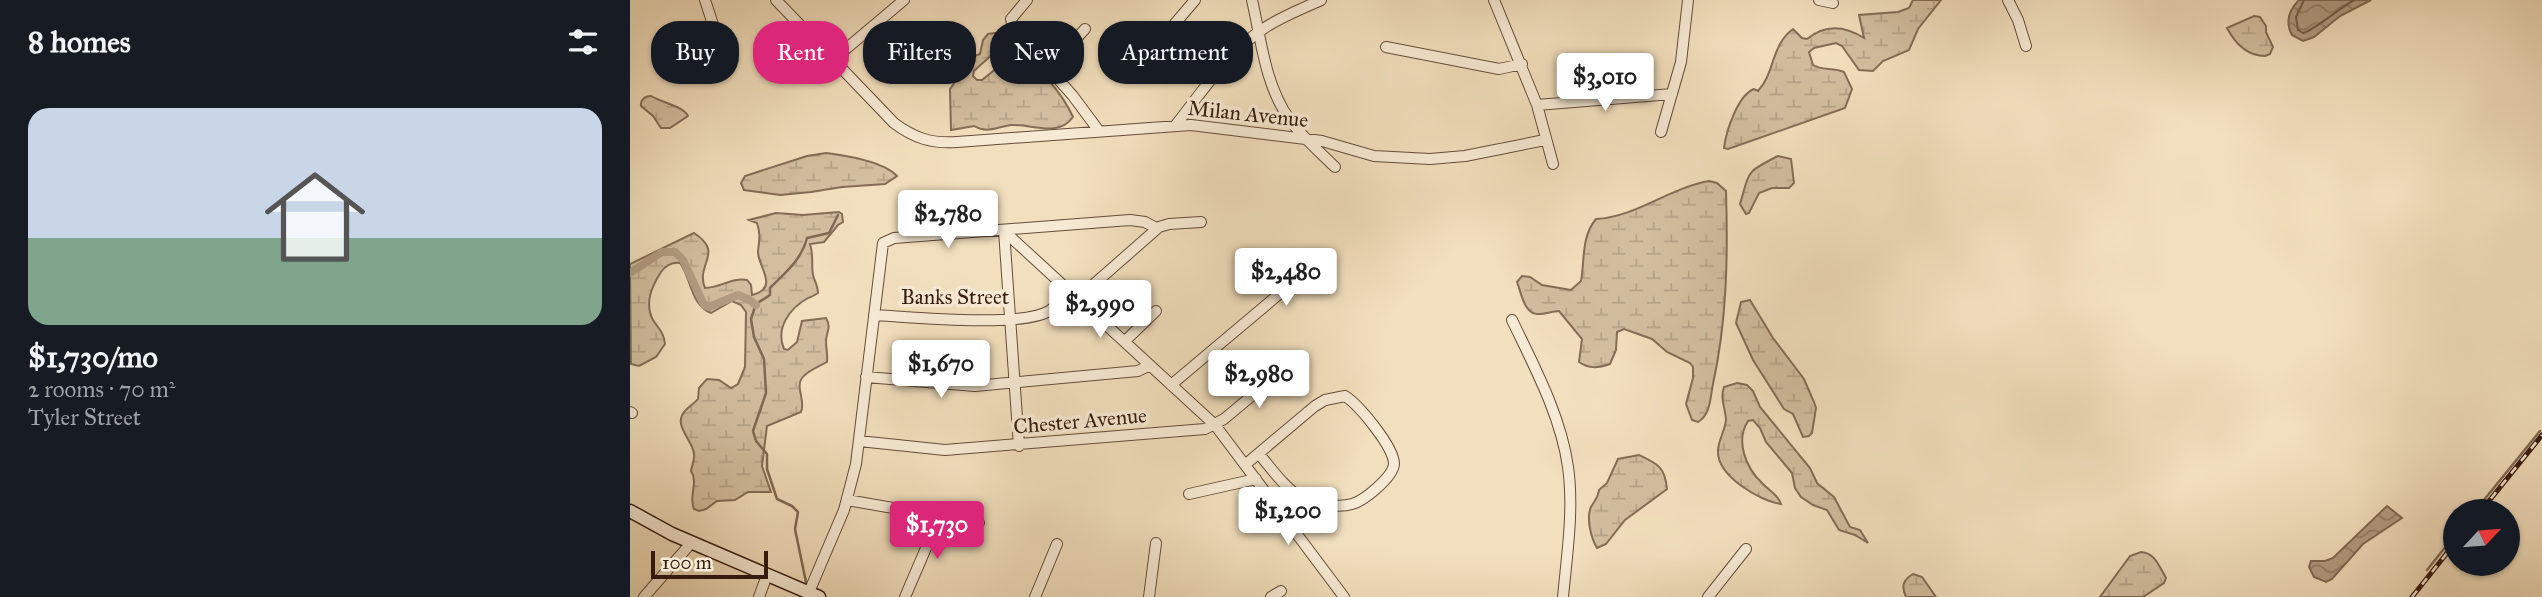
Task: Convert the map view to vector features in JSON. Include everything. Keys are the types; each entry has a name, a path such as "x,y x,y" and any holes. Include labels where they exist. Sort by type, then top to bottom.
{"main road":[{"path":"630,511 692,542 814,595"}],"street":[{"path":"705,0 712,21"},
{"name":"Milan Avenue","path":"776,0 797,21"},
{"path":"849,46 904,0"},
{"path":"1012,21 1027,0"},
{"path":"1177,21 1195,0"},
{"path":"1252,0 1277,98 1292,122 1335,167"},
{"path":"1175,126 1230,57 1259,31 1321,0"},
{"path":"1494,0 1537,105 1553,164"},
{"path":"1661,132 1682,54 1688,0"},
{"path":"1819,0 1833,3"},
{"path":"2008,0 2020,24 2026,46"},
{"path":"1386,47 1499,69 1522,64"},
{"name":"Milan Avenue","path":"849,75 904,131 922,139 944,142 1175,126 1218,127 1326,142 1368,155 1430,159 1465,156 1545,140"},
{"path":"1061,84 1099,131"},
{"path":"1537,105 1672,94"},
{"path":"814,595 847,500 859,441 880,253 884,242 927,236 1135,220 1156,229"},
{"path":"1077,299 1156,229 1166,224 1201,222"},
{"path":"1004,231 1215,425 1344,597"},
{"path":"1004,231 1019,446"},
{"path":"1171,385 1309,269"},
{"name":"Banks Street","path":"874,315 954,320 1010,318 1048,312 1069,291"},
{"path":"1125,341 1156,310"},
{"path":"1512,320 1553,413 1566,453 1570,502 1563,597"},
{"path":"866,377 971,386 1138,371 1150,365"},
{"name":"Chester Avenue","path":"859,441 945,450 1205,429 1215,425 1284,369"},
{"path":"1246,464 1315,406 1325,400 1345,396 1354,402 1388,446 1394,465 1389,477 1364,498 1354,504 1344,505 1309,501 1298,496 1259,454"},
{"path":"1189,494 1256,478"},
{"path":"847,500 979,523"},
{"path":"905,597 937,517"},
{"path":"644,597 692,542"},
{"path":"1149,597 1156,542"},
{"path":"1035,597 1057,544"},
{"path":"1708,597 1745,549"},
{"path":"759,597 767,575"},
{"path":"1271,597 1281,591"}],"green space":[{"path":"1913,0 1941,0 1918,29 1909,50 1883,61 1873,71 1859,70 1842,46 1836,43 1814,48 1809,52 1813,65 1844,72 1852,89 1845,108 1728,149 1724,148 1730,123 1738,106 1748,93 1754,89 1758,91 1763,84 1781,43 1793,29 1807,39 1821,31 1835,28 1864,38 1859,15 1898,12 1909,8"},
{"path":"2254,16 2260,17 2266,26 2273,47 2270,54 2265,56 2242,48 2227,28"},
{"path":"988,34 990,56 976,69 976,56 980,54 983,40"},
{"path":"990,74 990,84 1051,84 1073,117 1060,127 1052,128 1011,125 988,130 974,126 951,130 950,89 954,84 976,84 976,79 982,80"},
{"path":"651,96 677,107 688,116 670,128 661,128 653,116 641,106 643,99"},
{"path":"826,153 874,163 897,176 885,184 780,195 744,190 741,183 745,176 807,156"},
{"path":"1778,156 1791,159 1794,183 1789,188 1772,188 1759,193 1746,214 1740,204 1748,178 1760,165"},
{"path":"1709,181 1717,183 1726,191 1726,288 1708,410 1698,422 1692,420 1686,404 1693,378 1693,367 1690,363 1667,352 1652,339 1624,329 1617,332 1616,350 1610,364 1586,366 1579,362 1582,339 1559,311 1533,313 1524,301 1517,282 1522,276 1530,277 1542,285 1571,290 1581,281 1586,241 1596,219 1625,213"},
{"path":"839,212 843,222 824,242 810,244 818,293 795,307 786,319 781,334 784,349 788,350 797,342 802,321 826,318 828,322 827,362 802,378 801,412 767,426 762,466 771,492 748,492 735,500 717,501 699,511 694,509 694,480 691,471 694,454 682,427 682,416 698,399 699,388 707,379 719,380 731,388 738,384 745,367 746,312 741,305 732,301 711,313 704,309 695,298 680,263 669,264 658,277 649,301 650,314 665,344 656,357 639,366 631,364 630,264 694,233 707,247 703,272 705,288 747,280 751,285 752,295 760,292 766,282 758,252 757,223 749,220 776,213 803,215"},
{"path":"1750,300 1773,338 1804,379 1814,402 1816,408 1812,433 1809,436 1803,437 1793,414 1784,409 1753,360 1736,323 1741,302"},
{"path":"1737,383 1747,385 1753,391 1760,407 1810,468 1817,483 1834,497 1850,527 1860,530 1868,543 1839,530 1827,510 1801,497 1795,488 1792,473 1766,442 1753,420 1748,421 1744,429 1744,454 1756,477 1776,495 1781,504 1752,493 1724,469 1718,451 1726,419 1723,391 1724,387"},
{"path":"1639,455 1659,467 1667,489 1625,520 1606,544 1597,548 1590,528 1591,507 1599,490 1607,483 1618,459"},
{"path":"2141,552 2156,561 2166,578 2164,583 2143,597 2100,597 2130,556"},
{"path":"1913,574 1922,577 1936,597 1906,597 1904,584"}],"water":[{"path":"2299,0 2371,0 2340,16 2314,37 2303,41 2292,35 2289,25 2291,12"},
{"path":"2387,506 2402,518 2363,544 2332,579 2326,582 2314,577 2309,567 2311,561 2333,558"}],"waterway":[{"path":"806,582 795,529 798,512 777,499 767,469 767,454 756,441 753,431 766,393 764,359 754,337 751,319 756,304 770,295 770,288 797,259 807,238 829,233 838,215"},
{"path":"630,273 662,252 675,252 683,260 704,305 709,307 738,295 756,305"},
{"path":"2485,499 2540,431"},
{"path":"2427,570 2443,550"}],"railway":[{"path":"2491,499 2542,435"},
{"path":"2412,597 2443,558"}]}
